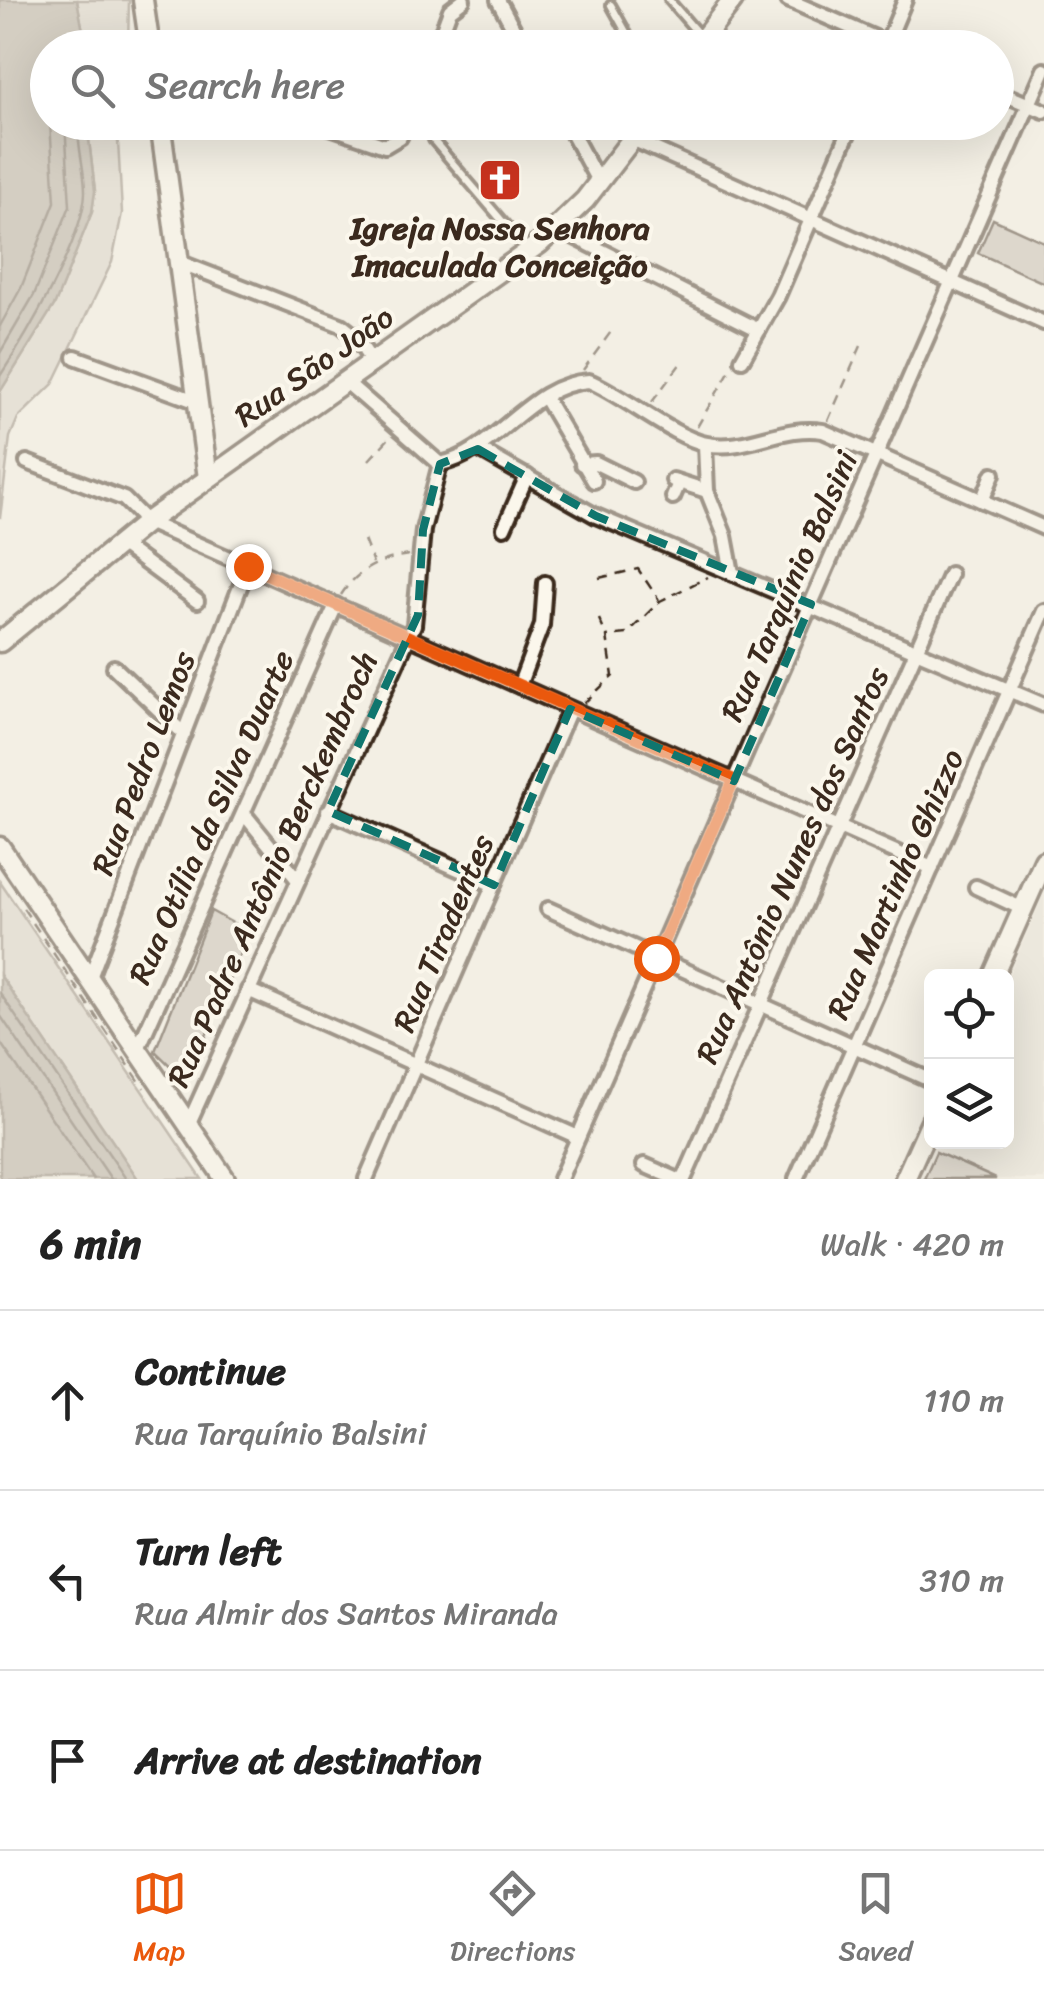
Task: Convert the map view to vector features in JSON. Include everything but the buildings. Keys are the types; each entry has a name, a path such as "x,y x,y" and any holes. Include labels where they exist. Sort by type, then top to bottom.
{"main road":[{"path":"144,0 148,30"},
{"path":"709,30 733,0"},
{"path":"162,140 208,478"},
{"name":"Rua São João","path":"0,642 147,522 528,252 599,183 632,140"},
{"path":"0,847 225,1179"},
{"path":"997,969 1044,861"},
{"path":"906,1179 924,1137"}],"street":[{"path":"443,30 450,10 463,0"},
{"path":"498,0 514,30"},
{"path":"788,0 855,30"},
{"path":"896,30 906,0"},
{"name":"Rua Tarquínio Balsini","path":"1014,138 1044,70"},
{"path":"1014,98 1044,111"},
{"path":"368,140 385,146 395,140"},
{"path":"576,140 599,183"},
{"path":"632,140 1044,324"},
{"path":"742,360 811,219 844,140"},
{"name":"Rua Tarquínio Balsini","path":"560,1179 1013,140"},
{"path":"557,228 759,330"},
{"path":"179,262 341,325 355,336 372,362"},
{"path":"75,357 198,402"},
{"path":"345,381 440,464 478,449 544,398 583,380 705,444 736,443 784,431 823,432 1044,528"},
{"path":"544,398 594,482"},
{"path":"705,444 707,491 725,536 726,571"},
{"path":"478,449 596,516 1044,705"},
{"path":"27,462 124,499 147,522 932,868"},
{"path":"582,464 596,463 634,482"},
{"name":"Rua Padre Antônio Berckembroch","path":"188,1124 418,615 421,554 440,464"},
{"path":"982,501 993,474"},
{"path":"504,528 526,476"},
{"path":"673,497 676,482 707,491"},
{"path":"119,544 197,601"},
{"name":"Rua Pedro Lemos","path":"89,980 248,566"},
{"name":"Rua Antônio Nunes dos Santos","path":"684,1179 950,574"},
{"path":"520,686 542,624 545,583"},
{"name":"Rua Otília da Silva Duarte","path":"137,1051 336,605"},
{"name":"Rua Martinho Ghizzo","path":"796,1179 1044,611"},
{"path":"114,667 184,734"},
{"name":"Rua Tiradentes","path":"366,1179 573,710"},
{"path":"328,811 494,885"},
{"path":"244,816 297,880"},
{"path":"976,887 1023,908"},
{"path":"548,909 924,1077"},
{"path":"248,990 578,1137"},
{"path":"644,1165 676,1179"}],"lane":[{"path":"670,0 690,30"},
{"path":"612,5 625,30"},
{"path":"433,140 528,252"}],"path":[{"path":"583,380 582,372 613,330"},
{"path":"823,432 861,346"},
{"path":"646,411 684,358"},
{"path":"692,437 735,362 742,360"},
{"path":"369,460 398,428"},
{"path":"364,540 374,564"},
{"path":"336,605 350,583 374,564 421,554"},
{"path":"600,578 638,569 660,601"},
{"path":"606,636 628,634 660,601 726,571"},
{"path":"573,710 613,676 599,618"},
{"path":"17,900 145,1088"}],"highlighted area":[{"path":"478,449 596,516 811,604 734,781 570,709 494,885 328,811 418,615 423,530 440,464"}],"shaded area":[{"path":"77,0 129,0 128,30 83,30"},
{"path":"89,140 118,140 122,213 112,262 53,384 18,418 10,437 0,518 0,392 55,304 92,212 95,191"},
{"path":"0,882 202,1179 138,1179 0,975"},
{"path":"1044,894 1044,1179 918,1179 932,1149 1014,1149 1011,969"}],"water":[{"path":"0,0 77,0 83,30 30,30 30,140 89,140 95,191 92,212 55,304 0,392"},
{"path":"0,975 138,1179 0,1179"}],"place":[{"name":"Igreja Nossa Senhora Imaculada Conceição","path":"500,180"}],"route":[{"path":"248,566 734,780 656,958"}]}
